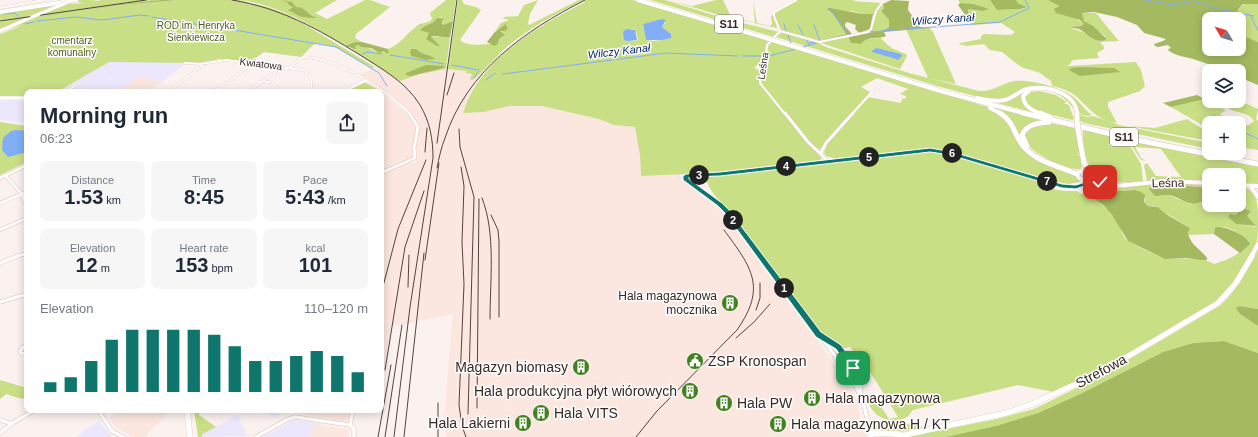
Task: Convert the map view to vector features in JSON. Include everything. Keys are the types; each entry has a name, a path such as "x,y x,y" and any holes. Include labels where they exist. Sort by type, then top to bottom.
{"highway":[{"path":"0,10 66,0"},
{"path":"0,10 76,0"},
{"name":"S11","path":"638,0 770,38"},
{"name":"S11","path":"646,0 964,97 1064,122 1258,164"},
{"path":"964,97 1001,101 1009,99 1027,89 1036,88 1050,90 1062,95 1073,102 1076,108 1084,163 1090,172"},
{"path":"1064,122 1032,110 1023,102 1024,95 1028,92 1038,90 1058,95 1069,103 1077,120"},
{"path":"964,97 988,106 1003,115 1014,126 1022,145 1033,155 1079,172"},
{"path":"1064,122 1043,122 1032,124 1022,132 1023,139 1027,146 1041,156 1079,172"},
{"name":"S11","path":"1064,122 1202,150"},
{"path":"1246,159 1258,161"},
{"path":"1079,172 1084,163"}],"street":[{"path":"0,10 44,0"},
{"path":"0,31 72,0"},
{"path":"796,0 774,12 774,16 780,30 805,36 819,42 868,32 871,29 876,11 884,0"},
{"name":"Leśna","path":"780,30 767,45 767,56 760,82 808,142 828,161"},
{"name":"Kwiatowa","path":"185,63 206,63 226,60 289,68 302,57 321,59 330,62 378,89"},
{"path":"172,89 206,63"},
{"path":"217,89 230,81 252,63"},
{"path":"252,89 282,67"},
{"path":"289,68 308,72 312,82 311,89"},
{"path":"264,81 274,84 278,89"},
{"path":"349,89 365,81"},
{"path":"70,89 76,86"},
{"path":"821,153 826,143 872,92 881,86"},
{"name":"Kwiatowa","path":"384,172 412,161 416,156 414,148 418,128 417,124 406,110 385,93"},
{"path":"1,98 24,98"},
{"path":"680,176 720,174 937,150 1073,187 1096,180 1090,172 1079,172 1083,180 1089,182"},
{"path":"0,178 24,166"},
{"path":"5,175 22,194 24,200"},
{"path":"686,176 686,180 720,204 727,212 818,334 861,396"},
{"path":"1051,182 1074,185 1079,184 1083,180"},
{"name":"Leśna","path":"1096,180 1111,185 1128,185 1166,181 1202,183"},
{"path":"1254,186 1258,196"},
{"path":"0,203 22,194"},
{"path":"0,230 24,219"},
{"name":"Strefowa","path":"896,437 1023,408 1098,374 1218,304 1239,278 1258,244"},
{"path":"0,263 24,254"},
{"path":"0,302 24,295"},
{"path":"818,334 838,347 855,370 860,382 861,396 871,435"},
{"path":"24,347 20,352 24,354"},
{"path":"0,433 30,413"},
{"path":"100,413 112,431 123,437"},
{"path":"187,413 190,437"},
{"path":"350,425 352,413"},
{"path":"256,437 286,420 295,417 350,425 354,428 354,437"},
{"path":"0,420 12,424"},
{"name":"Strefowa","path":"871,435 905,434"}],"shaded area":[{"path":"109,62 186,63 162,82 140,76 121,89 62,89"},
{"path":"378,66 400,81 431,71 448,69 466,71 472,74 475,79 479,74 485,74 468,99 464,113 484,112 509,106 542,106 599,119 614,125 636,127 641,175 677,175 720,209 847,381 858,403 860,421 865,427 867,437 446,437 444,417 453,314 391,327 384,370 384,174 402,165 416,162 418,155 416,148 419,126 412,114 393,97 384,92 384,89 380,89 358,76"},
{"path":"140,76 162,82 152,89 121,89"},
{"path":"384,94 414,121 416,129 412,148 413,158 384,171"},
{"path":"0,101 24,101 24,123 0,120"},
{"path":"116,413 169,413 144,437 133,437 116,428 109,418"},
{"path":"268,413 282,413 274,418"},
{"path":"350,413 349,419 345,421 302,414"},
{"path":"238,415 246,434 250,436 202,437 202,434"},
{"path":"99,421 112,437 77,437 86,429"},
{"path":"292,421 316,423 309,437 262,437"},
{"path":"316,423 348,429 349,437 309,437"}],"green space":[{"path":"97,0 91,2 101,0 161,0 122,4 60,15 120,5 178,0 237,0 268,7 289,15 375,67 372,68 335,47 315,43 301,57 264,52 250,62 220,59 198,63 109,62 62,89 24,89 24,96 0,97 0,34 26,24 0,32 67,4 84,3 72,1"},
{"path":"161,0 178,0 120,5 58,15 122,4"},
{"path":"237,0 337,0 315,13 327,19 365,0 370,0 390,7 356,34 355,38 362,42 355,42 345,46 306,23 280,11 252,2"},
{"path":"281,0 292,2 296,7 302,8 317,18 302,17 288,11 293,7 287,2"},
{"path":"446,0 456,0 453,21 443,25 442,17 440,17 429,25 426,25 427,32 430,34 427,37 431,39 432,37 450,37 446,69 420,74 400,81 349,48 352,49 356,45 359,45 376,52 384,51 389,53 388,49 396,45 414,28 430,21 432,19 430,13"},
{"path":"458,0 462,0 464,4 481,10 460,40 468,44 478,45 498,44 499,39 504,36 504,34 499,32 503,31 507,24 494,33 501,23 507,21 508,19 503,19 504,17 518,16 524,5 538,0 530,14 529,25 579,0 584,0 554,15 517,39 504,49 472,80 470,79 472,74 466,73 466,71 448,69"},
{"path":"633,0 770,41 765,47 766,54 764,61 761,61 754,68 761,71 759,82 799,133 821,157 821,161 712,173 641,176 640,155 635,127 614,125 599,119 542,106 509,106 484,112 463,113 471,93 497,60 530,33 585,2 584,1","holes":["661,19 666,22 662,27 671,34 671,38 654,41 646,40 643,24","634,29 638,40 625,40 624,30"]},
{"path":"650,0 665,0 726,19 779,32 774,37"},
{"path":"668,0 692,6 716,0 723,0 731,17 755,23 753,0 757,23 770,26 772,24 771,16 773,15 777,28 726,17"},
{"path":"798,0 856,0 852,1 881,3 874,15 852,11 828,11 833,14 846,34 831,39 818,41 781,30 775,13"},
{"path":"891,0 909,1 908,10 920,27 928,28 884,32 886,36 870,39 861,44 851,43 849,38 851,35 882,31 889,27 889,20 881,11 884,8 883,4"},
{"path":"958,0 990,0 998,10 1019,9 1020,5 1017,1 1007,0 1048,0 1059,6 1055,8 1084,23 1083,26 1068,27 1106,40 1107,39 1105,36 1083,20 1082,13 1096,13 1119,41 1100,42 1104,49 1097,53 1099,58 1073,60 1068,66 1136,62 1141,70 1145,86 1140,91 1108,102 1108,107 1117,123 1105,120 1095,114 1072,93 1052,86 1051,81 1040,73 1021,67 1002,52 990,50 984,44 966,46 959,44 981,39 981,36 984,34 1011,35 1015,32 1001,23 972,25 971,23 975,22 968,15 968,9 980,11 973,4 960,3"},
{"path":"990,0 1016,0 1019,4 1027,7 997,10"},
{"path":"1048,0 1258,0 1258,4 1243,4 1238,9 1238,12 1202,12 1202,56 1246,56 1246,37 1258,42 1258,85 1246,80 1246,64 1207,64 1176,55 1169,51 1168,49 1171,48 1168,45 1158,47 1155,46 1154,44 1166,39 1144,33 1137,25 1117,17 1094,12 1082,13 1084,21 1093,26 1107,39 1104,41 1097,40 1081,30 1068,27 1081,26 1084,24 1080,20 1056,13 1054,9 1059,6"},
{"path":"960,3 973,4 989,9 982,11 968,9 968,15 975,22 971,23 958,5"},
{"path":"883,4 884,8 881,11 889,20 889,27 882,31 868,32 871,30 877,11"},
{"path":"1244,4 1258,4 1258,42 1246,37 1246,12 1238,12 1238,9"},
{"path":"59,5 0,30 0,22 14,19 0,21 0,13"},
{"path":"829,8 863,14 873,14 870,29 859,33 855,29 856,25 847,22 845,26 852,34 831,39 846,34 833,14 827,9"},
{"path":"437,18 443,18 443,25 453,21 450,37 431,37 440,46 437,46 426,39 429,33 420,30 432,23"},
{"path":"507,23 506,26 508,28 505,31 500,31 505,35 499,39 498,44 494,46 487,42 494,33"},
{"path":"929,27 933,32 956,84 928,78 906,29"},
{"path":"782,32 813,40 826,47 909,73 979,91 992,89 1014,81 1028,81 1044,84 1072,96 1092,115 1088,116 1078,114 1077,106 1062,93 1030,87 1004,99 986,99 937,86 776,37"},
{"path":"851,35 852,42 857,44 867,39 881,38 889,46 906,54 907,56 900,69 821,43"},
{"path":"772,41 988,107 1004,117 1022,148 1074,174 1079,182 1068,184 1057,182 948,151 934,149 836,159 826,156 824,153 827,144 868,97 901,103 902,99 906,98 906,96 900,94 908,89 877,78 861,87 870,92 820,149 817,149 808,141 762,85 762,71 767,56 768,46"},
{"path":"355,42 362,42 388,49 389,53 384,51 379,53 371,48 361,47 358,45 355,46 356,49 345,46"},
{"path":"411,49 416,49 435,59 426,60 411,56"},
{"path":"426,65 445,66 443,68 411,76 406,75 406,73"},
{"path":"1071,68 1114,68 1120,72 1080,76 1069,70"},
{"path":"364,82 377,89 349,89"},
{"path":"1027,90 1033,90 1026,91 1021,97 1024,104 1036,113 993,102 1008,100"},
{"path":"1048,90 1066,98 1073,106 1075,111 1061,96"},
{"path":"1039,91 1056,95 1067,102 1063,103 1069,105 1074,119 1072,120 1037,111 1028,105 1024,96 1029,92"},
{"path":"1197,95 1202,98 1202,99 1171,107 1163,103"},
{"path":"1202,99 1202,108 1221,108 1225,111 1220,114 1223,116 1202,116 1202,125 1171,107"},
{"path":"1246,104 1258,109 1256,119 1258,121 1258,150 1246,148 1246,125 1249,125 1254,121 1245,114 1228,108 1246,108"},
{"path":"989,106 1050,121 1042,121 1024,128 1021,132 1023,143 1012,122 1003,114"},
{"path":"1080,115 1087,117 1093,116 1119,125 1202,142 1202,148 1084,123 1080,121"},
{"path":"1187,119 1202,129 1202,140 1128,126 1155,128"},
{"path":"0,122 24,126 24,163 0,175"},
{"path":"1047,123 1073,127 1076,130 1080,154 1078,155 1081,157 1082,166 1080,169 1074,169 1051,161 1036,152 1027,143 1025,138 1025,130 1029,127"},
{"path":"1087,130 1202,154 1202,160 1234,160 1258,165 1258,184 1246,183 1246,168 1202,168 1202,182 1147,181 1144,165 1147,163 1156,176 1181,177 1161,149 1135,147 1141,158 1146,161 1141,160 1131,145 1130,146 1141,164 1143,181 1115,182 1106,180 1099,177 1088,164 1085,153 1083,131"},
{"path":"1023,143 1042,158 1055,164 1040,158 1030,151"},
{"path":"927,151 949,153 1044,182 1051,188 1064,191 1077,191 1081,194 1087,193 1087,190 1102,188 1105,185 1161,183 1202,184 1202,187 1180,185 1150,187 1161,196 1169,195 1190,204 1202,203 1202,212 1246,212 1246,188 1250,190 1256,198 1258,236 1254,248 1240,273 1216,302 1096,372 1054,392 1018,385 913,410 907,417 894,421 882,418 876,414 869,403 868,397 875,397 889,419 898,417 867,367 863,367 861,361 850,347 841,349 834,341 819,332 731,213 712,192 705,176","holes":["1135,190 1146,199 1144,202 1148,206 1154,206 1190,228 1188,235 1214,234 1215,228 1224,227 1237,232 1249,241 1234,256 1214,264 1201,259 1173,259 1159,256 1126,239 1123,236 1118,223 1100,203 1088,193","1250,213 1246,216 1256,226 1255,227 1238,224 1232,214 1236,215"]},
{"path":"1180,185 1202,187 1202,202 1192,204 1168,195 1155,196 1149,189 1150,187"},
{"path":"1135,190 1145,195 1144,202 1148,206 1157,207 1190,228 1188,234 1190,239 1207,258 1207,260 1187,258 1165,259 1128,241 1112,215 1103,205 1087,193"},
{"path":"1246,210 1251,211 1247,216 1256,226 1236,224 1228,217 1230,214 1236,215 1238,212 1246,212"},
{"path":"1215,228 1226,228 1236,232 1245,238 1250,244 1240,253 1214,234"},
{"path":"1258,250 1258,309 1240,306 1240,314 1258,326 1258,353 1224,341 1193,343 1163,352 1080,394 1038,413 997,426 945,437 906,437 997,419 1034,409 1101,376 1221,305 1237,286"},
{"path":"1240,306 1258,309 1258,326 1240,314 1236,308"},
{"path":"1224,341 1258,353 1258,437 945,437 996,426 1038,413 1080,394 1163,352 1193,343"},
{"path":"0,380 24,387 24,398 22,399 6,394 0,399"},
{"path":"194,413 199,413 199,415 216,427 202,434 202,437 198,437"},
{"path":"872,419 890,426 915,424 923,428 898,432 886,432 875,427"}],"water":[{"path":"661,19 666,20 662,27 671,34 671,38 662,40 646,40 643,24"},
{"path":"626,29 635,30 637,40 624,40 623,32"},
{"path":"876,48 901,54 902,56 898,60 872,52"},
{"path":"11,131 24,131 24,153 8,157 2,150 3,138"}],"waterway":[{"name":"Wilczy Kanał","path":"869,32 1000,22 1029,8 1025,0"},
{"path":"1145,0 1173,5 1194,1 1219,9 1254,16"},
{"path":"830,8 849,35"},
{"path":"3,14 15,13 18,16"},
{"path":"37,21 76,17 102,20 140,15 149,16"},
{"path":"1251,16 1258,31"},
{"path":"152,17 220,28"},
{"path":"25,24 34,22"},
{"path":"784,24 786,31"},
{"path":"798,25 803,35"},
{"name":"Wilczy Kanał","path":"814,25 820,41 840,37"},
{"path":"222,28 336,47 379,73 387,86"},
{"path":"787,33 791,43"},
{"name":"Wilczy Kanał","path":"806,39 809,45"},
{"name":"Wilczy Kanał","path":"809,43 816,42"},
{"name":"Wilczy Kanał","path":"803,47 817,43"},
{"name":"Wilczy Kanał","path":"769,56 796,49"},
{"path":"362,54 367,52 382,54"},
{"name":"Wilczy Kanał","path":"503,74 666,53 738,56"},
{"name":"Wilczy Kanał","path":"390,55 444,64"},
{"name":"Wilczy Kanał","path":"742,56 764,56"},
{"name":"Wilczy Kanał","path":"452,65 479,70 474,78"},
{"name":"Wilczy Kanał","path":"486,80 495,73"},
{"path":"1246,133 1258,139"}],"railway":[{"path":"0,21 146,0"},
{"path":"232,0 267,8 299,21 314,28 385,71 408,89 420,105 429,124 432,137 433,158 410,307 394,437"},
{"path":"437,143 457,0"},
{"path":"437,168 442,146 455,114 483,73 500,56 540,25 585,0"},
{"path":"447,95 454,73"},
{"path":"425,152 427,128"},
{"path":"459,129 460,147 474,197 468,414"},
{"path":"384,283 398,229 426,160"},
{"path":"425,260 439,163"},
{"path":"461,167 464,186 462,242 464,284 459,405 462,426 466,437"},
{"path":"385,370 405,247 424,191"},
{"path":"482,198 489,226 491,242 490,319"},
{"path":"477,408 479,199"},
{"path":"491,215 498,230 499,241 499,317"},
{"path":"636,437 657,411 737,330 752,302 752,278 748,267 724,230"},
{"path":"404,437 424,253"},
{"path":"408,287 409,255"},
{"path":"756,310 760,298 760,283"},
{"path":"736,338 754,322 770,304"},
{"path":"385,437 402,325"},
{"path":"384,404 391,365"},
{"path":"438,403 438,437"},
{"path":"378,437 382,413"}],"place":[{"name":"Hala magazynowa mocznika","path":"730,303"},
{"name":"ZSP Kronospan","path":"695,361"},
{"name":"Magazyn biomasy","path":"581,367"},
{"name":"Hala produkcyjna płyt wiórowych","path":"690,391"},
{"name":"Hala magazynowa","path":"812,398"},
{"name":"Hala PW","path":"724,403"},
{"name":"Hala VITS","path":"541,413"},
{"name":"Hala Lakierni","path":"523,423"},
{"name":"Hala magazynowa H / KT","path":"778,424"}],"route":[{"path":"853,368 834,343 818,334 727,212 720,204 686,180 686,176 720,174 930,150 950,153 1062,186 1076,187 1089,182 1100,182"}],"park label":[{"name":"ROD im. Henryka Sienkiewicza","path":"196,30"},
{"name":"cmentarz komunalny","path":"72,46"}]}
